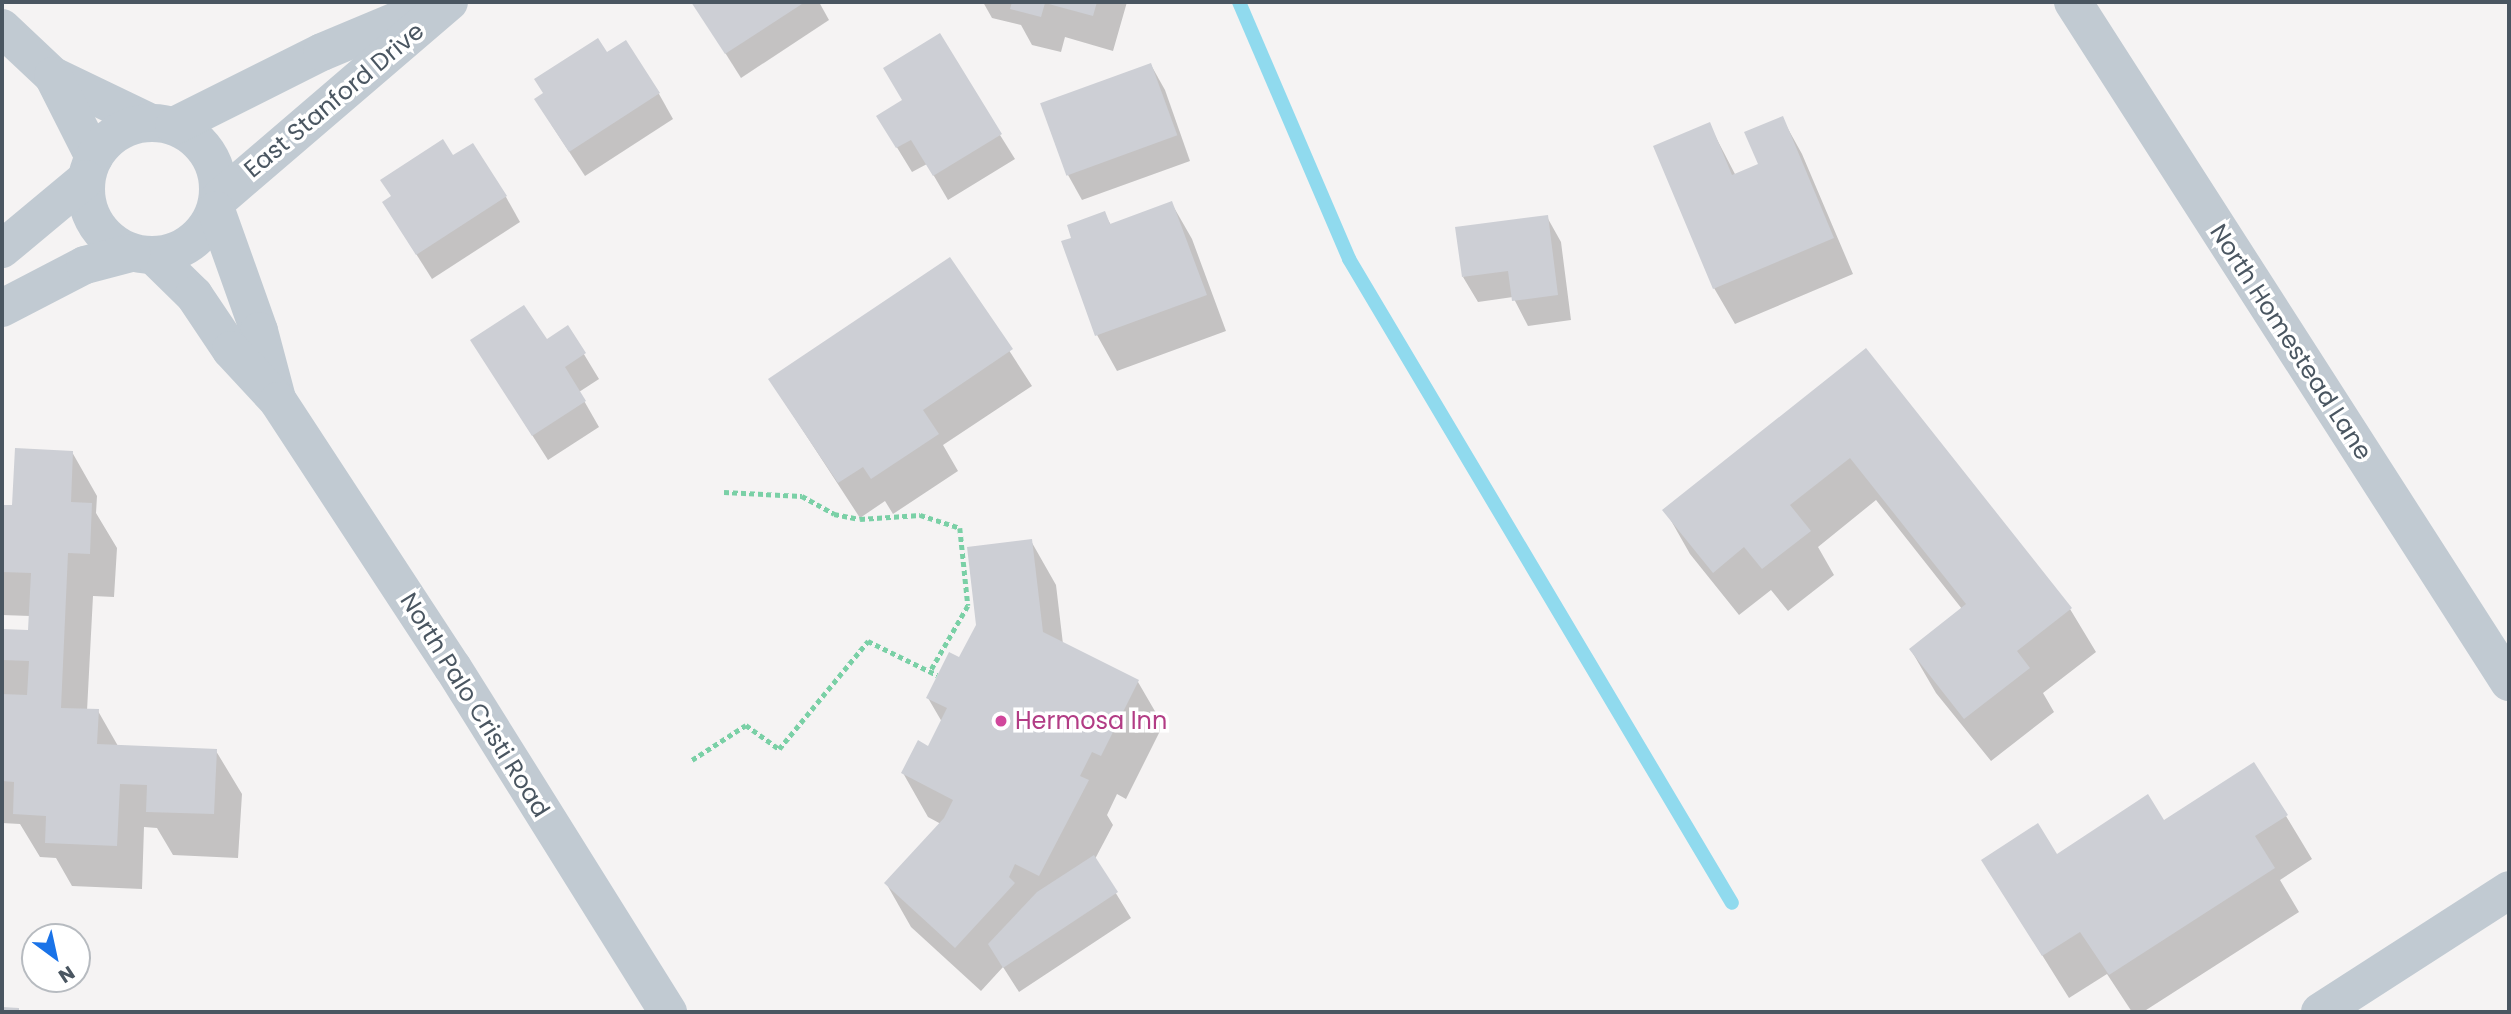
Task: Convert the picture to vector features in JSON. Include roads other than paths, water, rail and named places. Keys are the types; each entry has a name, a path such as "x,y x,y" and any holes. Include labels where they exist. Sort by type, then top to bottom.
{"street":[{"name":"East Stanford Drive","path":"163,124 322,52 443,2"},
{"name":"East Stanford Drive","path":"217,205 449,2"},
{"name":"North Homestead Lane","path":"2073,2 2509,682"},
{"path":"2,27 53,76 194,137 210,155 218,176 217,205 192,243 85,265 2,308"},
{"path":"53,76 90,168 86,198 101,232 143,254"},
{"path":"2,249 90,168 118,132 163,124"},
{"name":"North Palo Cristi Road","path":"217,205 259,331 278,401"},
{"name":"North Palo Cristi Road","path":"143,254 194,295 231,350 278,401 453,668 668,1012"},
{"path":"2320,1012 2509,890"}],"waterway":[{"path":"1239,2 1349,259 1732,903"}],"place":[{"name":"Hermosa Inn","path":"1001,721"}]}
